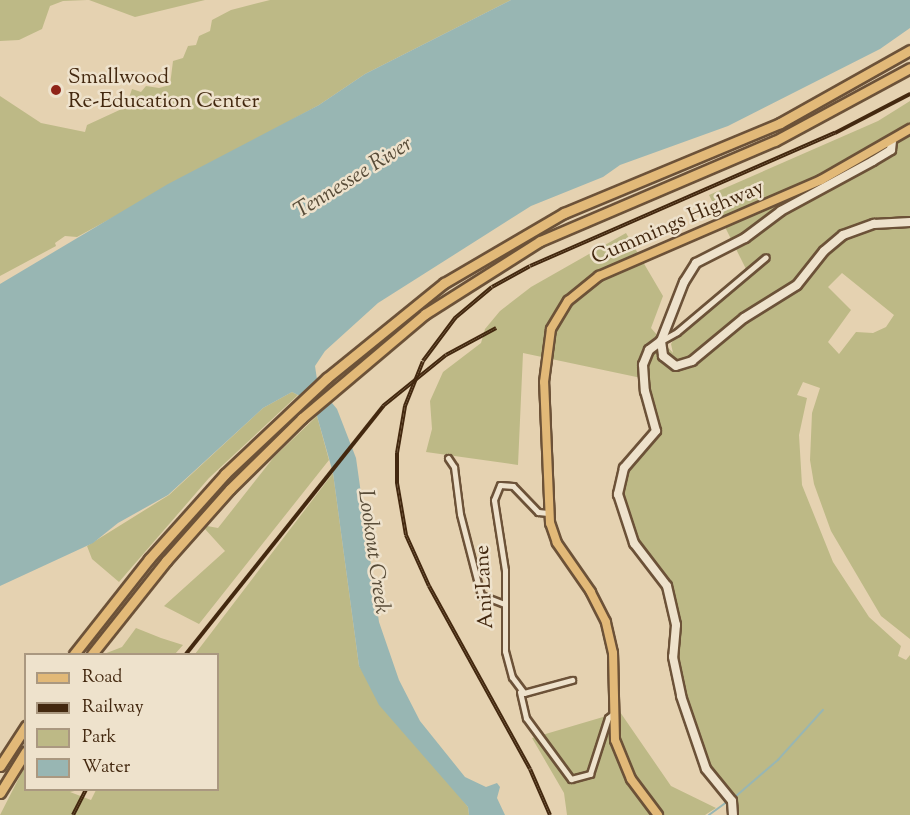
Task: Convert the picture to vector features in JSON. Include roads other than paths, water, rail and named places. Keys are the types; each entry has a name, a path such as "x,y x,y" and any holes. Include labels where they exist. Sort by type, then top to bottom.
{"highway":[{"path":"75,653 187,515 327,378 444,283 525,234 574,209 780,123 910,50"},
{"path":"93,653 202,520 302,418 425,314 508,259 579,222 775,141 910,68"},
{"path":"0,766 24,729"},
{"path":"0,793 24,754"}],"main road":[{"name":"Cummings Highway","path":"658,815 620,755 613,714 613,653 609,629 595,599 557,543 548,513 544,361 551,329 568,301 598,276 789,195 892,141 910,129"},
{"path":"733,815 732,801 706,769 681,696 673,657 674,609 667,586 634,543 618,494 624,468 656,431 645,391 643,366 649,350 661,341 684,282 696,263 745,238 781,211 891,150 892,141"},
{"path":"661,341 666,361 676,366 687,364 744,318 797,285 824,251 843,235 874,224 910,222"}],"street":[{"path":"661,341 677,332 766,257"},
{"path":"448,458 454,467 460,514 481,595 504,604"},
{"name":"Ani Lane","path":"548,513 538,512 513,486 500,485 494,500 505,570 506,657 520,692 526,718 571,779 590,774 608,718 613,714"},
{"path":"520,692 572,680"}],"water":[{"name":"Tennessee River","path":"511,0 910,0 910,28 880,49 728,126 620,165 603,177 531,206 378,303 325,351 315,366 318,386 337,409 356,458 379,622 399,680 420,721 465,777 486,787 497,783 500,787 497,798 505,815 469,815 468,807 379,705 359,666 333,473 317,416 306,399 292,392 263,408 168,495 118,523 93,543 0,586 0,284 168,184 319,105 365,74"}],"waterway":[{"path":"735,797 778,760 823,710"},
{"path":"709,815 727,802"}],"railway":[{"path":"550,815 530,769 429,586 406,535 397,483 397,453 405,406 423,361 455,318 492,287 530,266 835,133 910,94"},
{"path":"187,653 383,406 446,355 496,328"},
{"path":"73,815 85,791"}],"place":[{"name":"Smallwood Re-Education Center","path":"56,90"}],"water label":[{"name":"Lookout Creek","path":"372,552"}]}
